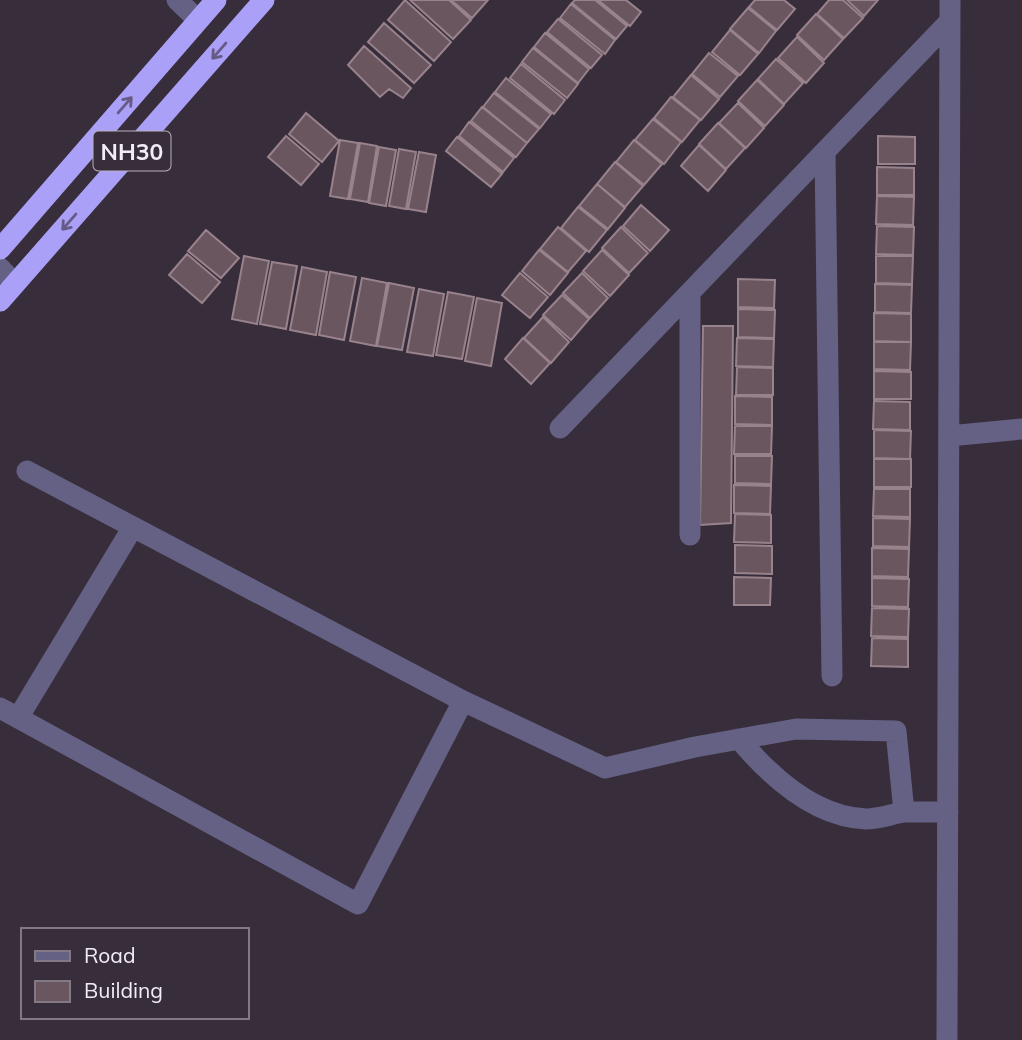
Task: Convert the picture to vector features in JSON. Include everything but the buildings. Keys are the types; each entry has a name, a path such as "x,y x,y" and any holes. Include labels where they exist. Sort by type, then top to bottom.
{"highway":[{"name":"NH30","path":"0,249 216,0"},
{"name":"NH30","path":"0,301 264,0"}],"street":[{"path":"177,0 198,20"},
{"path":"560,428 825,152 950,10"},
{"path":"947,1040 950,10"},
{"path":"825,152 832,676"},
{"path":"0,268 15,284"},
{"path":"690,293 690,535"},
{"path":"949,436 1022,429"},
{"path":"27,471 463,701 605,768 796,729 896,731 904,812"},
{"path":"133,527 9,713 358,904 463,701"},
{"path":"739,739 768,773 821,808 866,819 904,812 948,812"}]}
